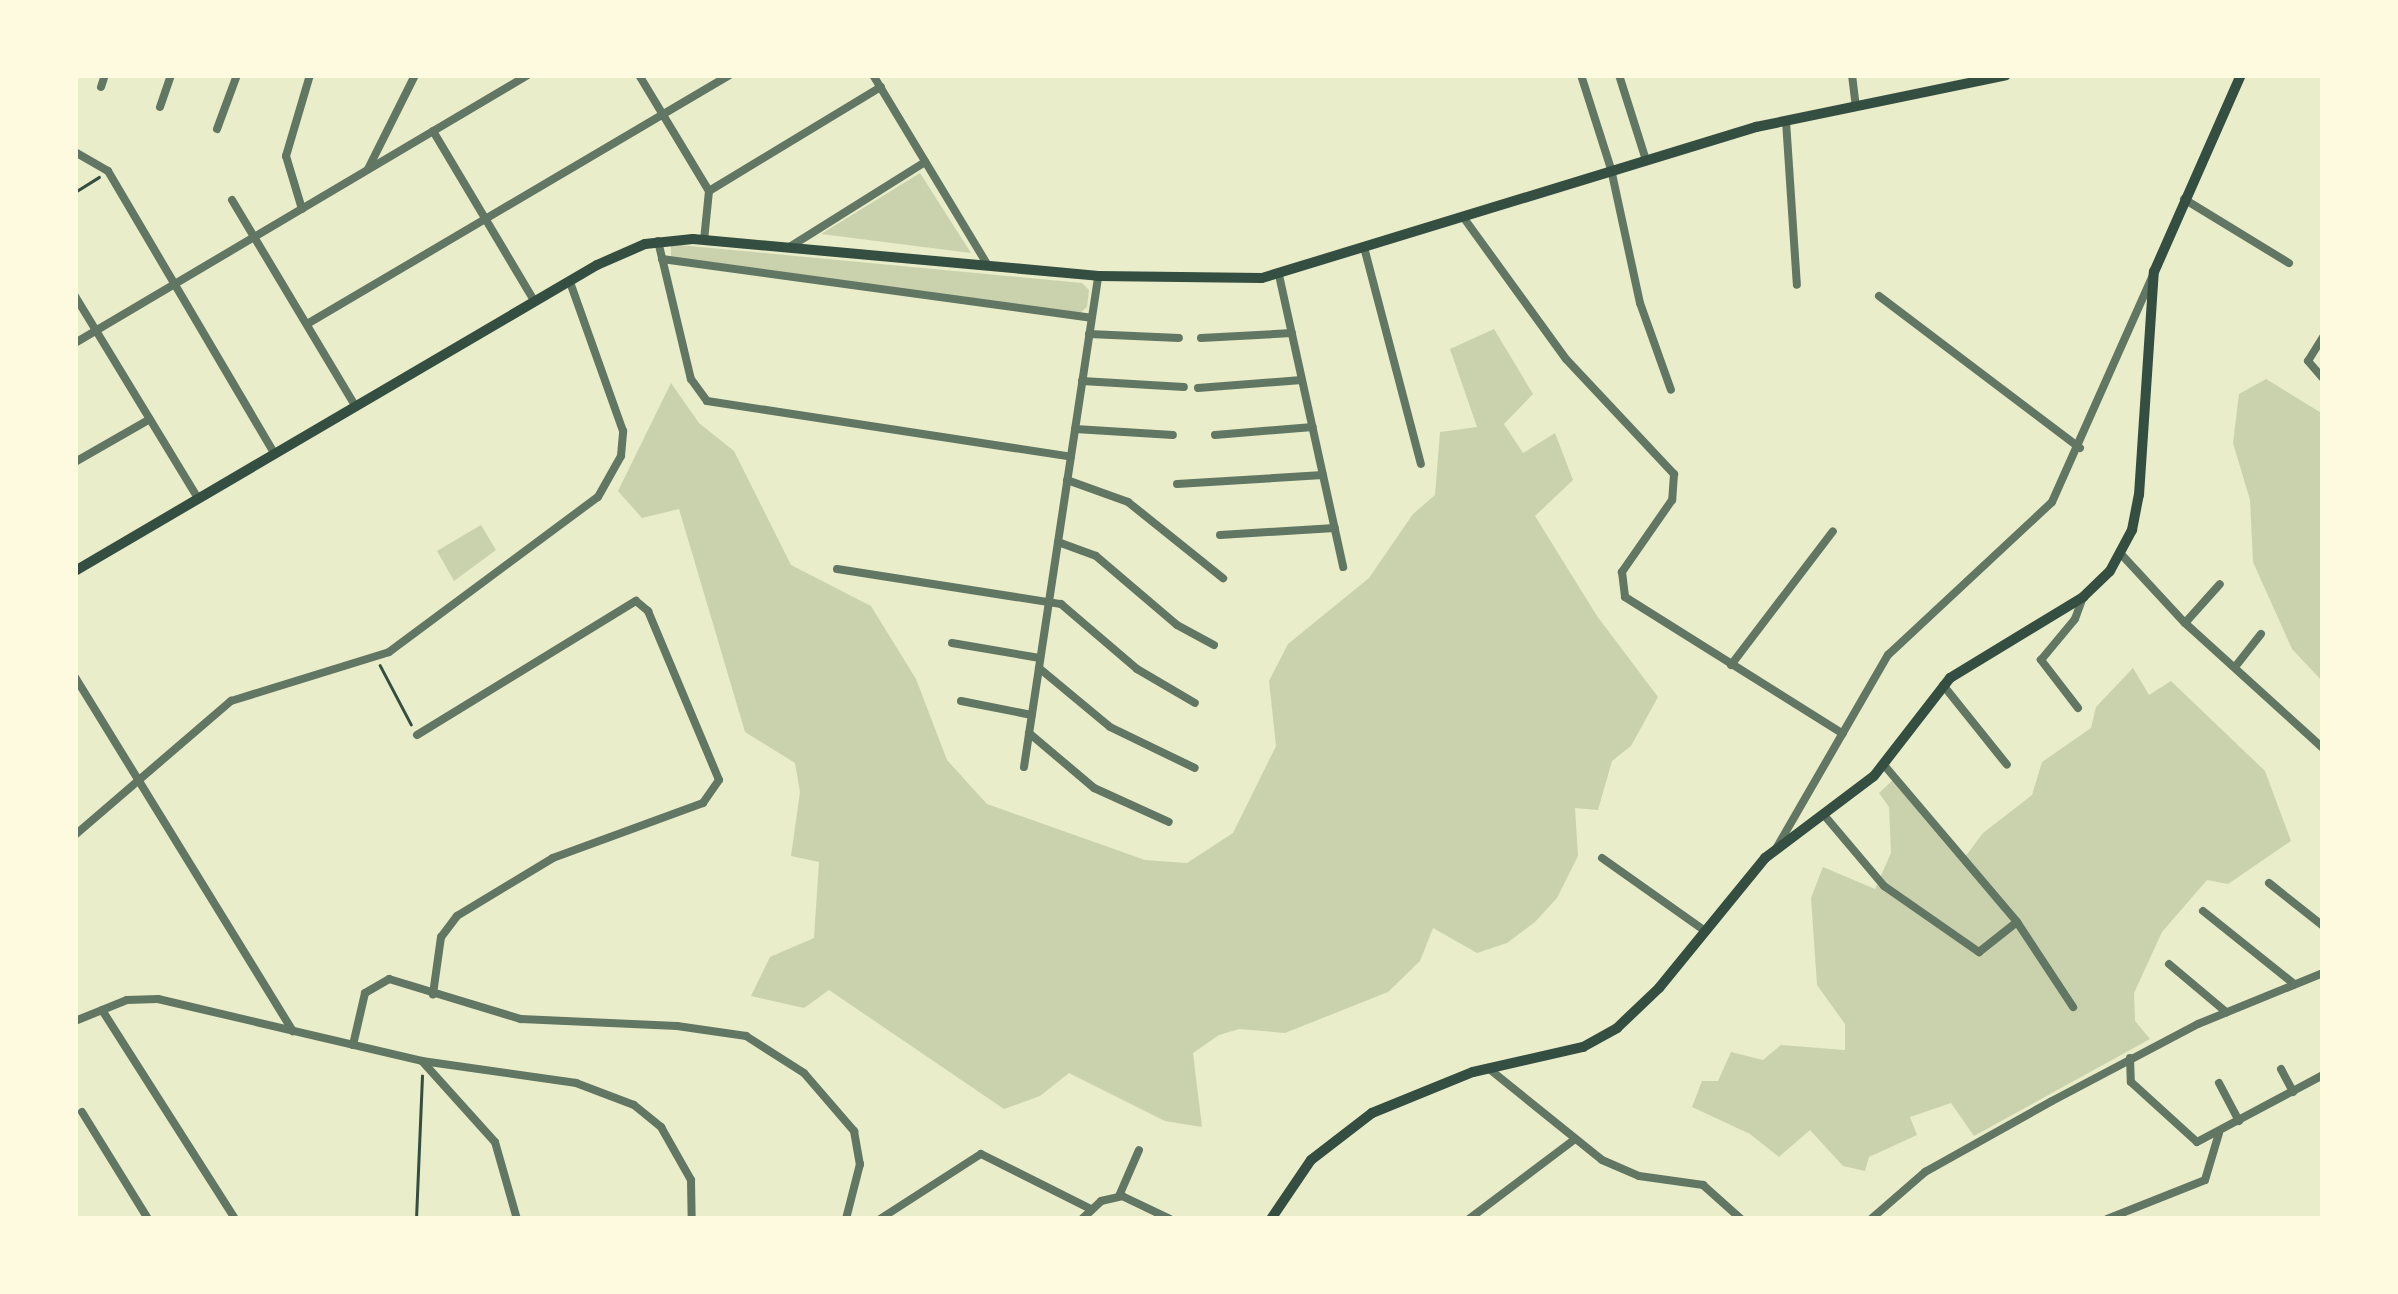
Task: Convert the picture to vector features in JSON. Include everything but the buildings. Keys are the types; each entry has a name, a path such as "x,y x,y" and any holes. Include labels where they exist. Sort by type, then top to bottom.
{"main road":[{"path":"75,570 620,253 658,241 704,240 1098,276 1206,282 1279,275 1466,221 1645,157 1786,121 2006,75"},
{"path":"1272,1219 1311,1160 1372,1113 1488,1068 1607,1036 1659,988 1774,850 1884,765 1943,685 2083,597 2121,554 2140,495 2154,272 2241,75"}],"street":[{"path":"101,87 105,75"},
{"path":"160,107 171,75"},
{"path":"217,129 237,75"},
{"path":"302,209 286,156 310,75"},
{"path":"368,170 414,75"},
{"path":"506,88 512,75"},
{"path":"75,343 528,75"},
{"path":"639,75 709,191 704,240"},
{"path":"306,324 729,75"},
{"path":"874,75 987,264"},
{"path":"1580,75 1612,169 1640,303 1671,390"},
{"path":"1619,75 1645,157"},
{"path":"1852,75 1856,106"},
{"path":"709,191 881,87"},
{"path":"1786,121 1797,285"},
{"path":"433,131 535,302"},
{"path":"75,152 108,171 275,454"},
{"path":"788,248 926,162"},
{"path":"2184,199 2289,263"},
{"path":"232,200 356,407"},
{"path":"1466,221 1566,359 1674,474 1672,500 1622,572 1625,597 1843,734"},
{"path":"658,241 691,378 703,398 1070,457"},
{"path":"1365,251 1420,464"},
{"path":"662,260 1092,318"},
{"path":"1774,850 1897,644 2041,517 2080,448 2154,272"},
{"path":"1279,275 1344,567"},
{"path":"1024,767 1098,276"},
{"path":"75,834 243,694 376,658 578,514 614,471 624,431 570,282"},
{"path":"75,296 198,498"},
{"path":"1879,296 2080,448"},
{"path":"1201,338 1292,333"},
{"path":"1089,334 1179,338"},
{"path":"2323,336 2308,361 2323,378"},
{"path":"1198,388 1302,380"},
{"path":"1082,382 1184,387"},
{"path":"75,462 150,419"},
{"path":"1215,435 1312,427"},
{"path":"1074,430 1173,435"},
{"path":"1177,484 1323,475"},
{"path":"1067,480 1128,502 1223,578"},
{"path":"1220,536 1335,528"},
{"path":"1731,665 1834,530"},
{"path":"1058,542 1096,556 1178,625 1214,645"},
{"path":"2121,554 2185,623 2323,748"},
{"path":"838,569 1049,600 1069,608 1145,676 1195,703"},
{"path":"2185,623 2220,584"},
{"path":"2078,708 2041,660 2076,619 2083,597"},
{"path":"417,734 636,601 648,611 681,700 714,760 716,790 703,803 553,858 457,916 441,937 434,994"},
{"path":"2235,667 2261,634"},
{"path":"952,643 1040,663 1125,736 1195,768"},
{"path":"75,678 293,1031"},
{"path":"1943,685 2007,765"},
{"path":"962,701 1032,715"},
{"path":"1029,733 1094,788 1170,822"},
{"path":"1884,765 2017,922 2073,1007"},
{"path":"1824,815 1884,886 1980,952 2017,922"},
{"path":"1602,858 1705,931"},
{"path":"2269,883 2323,926"},
{"path":"2202,910 2294,984"},
{"path":"2169,964 2226,1012"},
{"path":"1872,1219 1942,1162 2130,1058 2226,1012 2323,973"},
{"path":"353,1045 363,1000 374,984 395,980 521,1020 698,1028 763,1044 816,1084 854,1131 860,1164 846,1219"},
{"path":"75,1021 102,1010 158,999 422,1061 537,1074 634,1105 661,1127 682,1158 693,1189 692,1219"},
{"path":"102,1010 235,1219"},
{"path":"2130,1058 2131,1082 2197,1142 2323,1075"},
{"path":"422,1061 495,1142 517,1219"},
{"path":"1488,1068 1574,1140 1628,1173 1704,1184 1741,1219"},
{"path":"2281,1069 2293,1092"},
{"path":"2219,1083 2239,1122"},
{"path":"82,1112 148,1219"},
{"path":"2107,1219 2206,1180 2219,1133"},
{"path":"1469,1219 1574,1140"},
{"path":"1082,1219 1090,1209 1119,1196 1140,1150"},
{"path":"880,1219 981,1154 1090,1209"},
{"path":"1119,1196 1170,1219"}],"path":[{"path":"75,192 108,171"},
{"path":"376,658 417,734"},
{"path":"416,1219 422,1061"}],"green space":[{"path":"920,173 971,253 821,234"},
{"path":"671,246 1082,283 1089,290 1087,307 1080,313 671,257"},
{"path":"1494,329 1533,394 1504,424 1523,453 1555,433 1573,480 1535,516 1597,616 1658,697 1631,746 1612,761 1598,810 1575,808 1578,856 1557,898 1535,922 1507,943 1477,953 1433,928 1420,961 1388,992 1285,1033 1239,1029 1219,1035 1193,1053 1202,1127 1165,1121 1069,1073 1040,1096 1004,1109 829,990 804,1008 751,996 770,957 814,938 819,862 791,856 800,792 795,763 745,732 679,509 642,518 618,491 671,383 699,423 734,451 791,565 871,606 916,679 947,760 987,804 1145,860 1187,863 1233,833 1276,746 1269,681 1288,644 1369,578 1413,514 1435,495 1440,432 1477,427 1450,349"},
{"path":"2266,379 2323,414 2323,682 2292,649 2253,562 2250,500 2233,443 2239,394"},
{"path":"481,525 496,550 454,581 437,551"},
{"path":"2133,668 2149,695 2171,681 2265,771 2291,841 2228,884 2207,880 2162,932 2134,993 2135,1021 2150,1039 1974,1136 1951,1103 1910,1117 1917,1135 1869,1157 1865,1171 1843,1166 1810,1130 1779,1157 1750,1134 1692,1107 1702,1081 1718,1081 1731,1052 1763,1060 1781,1045 1845,1050 1845,1024 1817,985 1811,898 1823,867 1875,889 1891,853 1889,807 1879,793 1894,779 1965,857 1983,833 2032,795 2042,762 2091,728 2096,707"}]}
